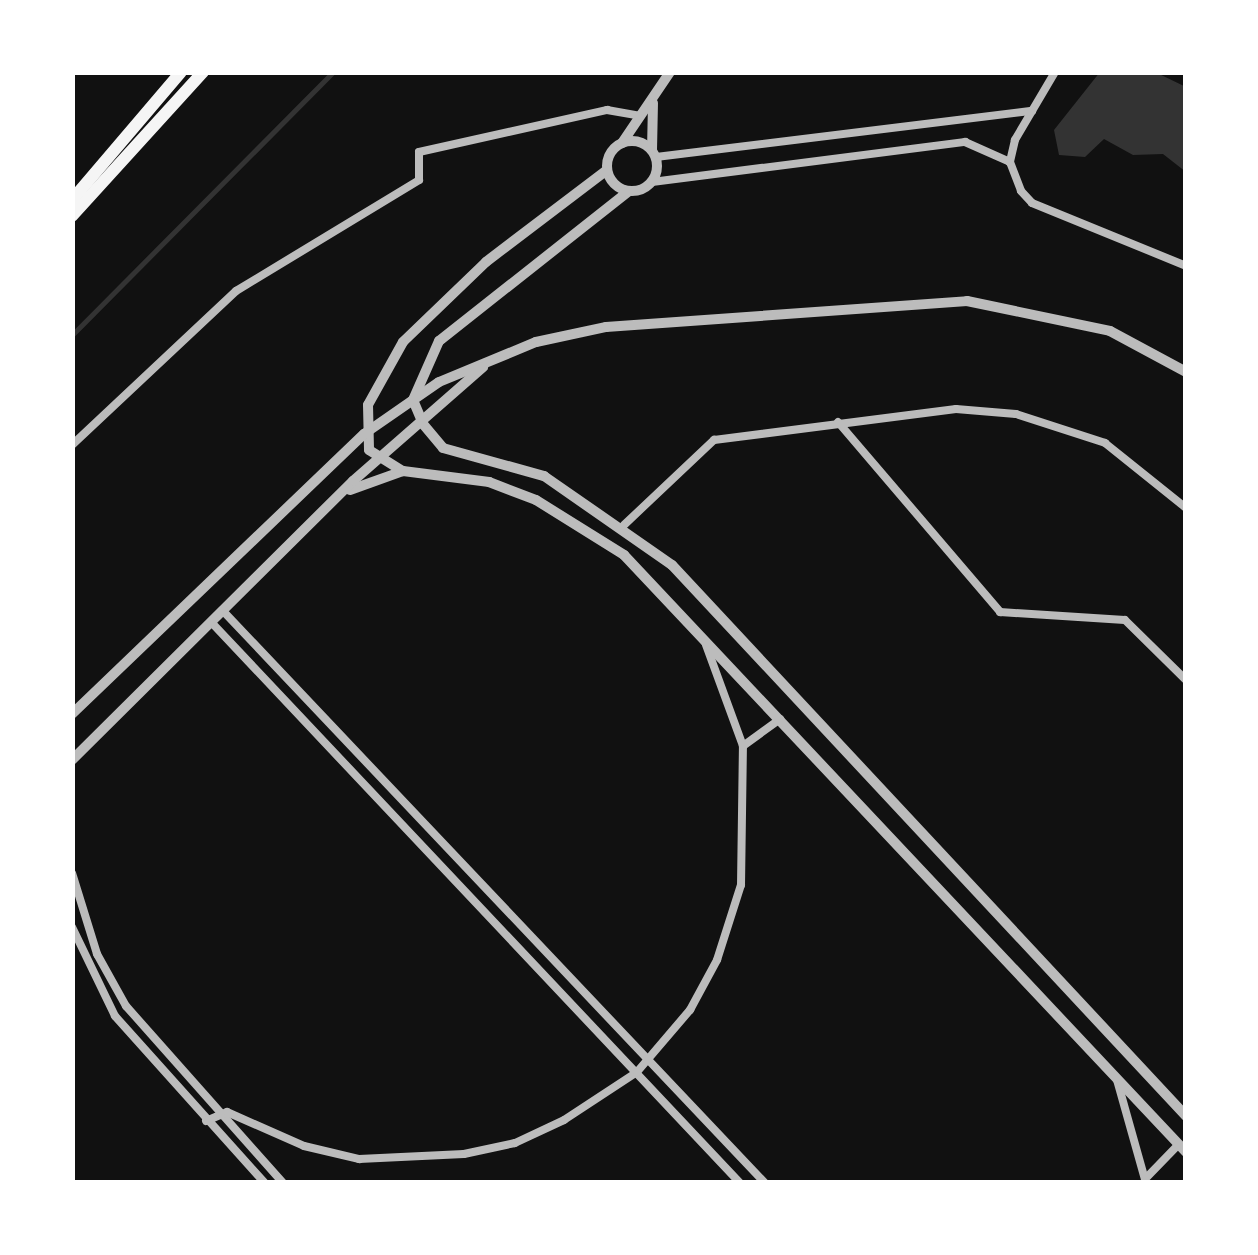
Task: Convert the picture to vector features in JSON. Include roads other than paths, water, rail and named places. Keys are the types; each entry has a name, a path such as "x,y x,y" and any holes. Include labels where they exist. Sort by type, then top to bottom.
{"main road":[{"path":"72,200 181,72"},
{"path":"72,217 203,72"}],"street":[{"path":"670,72 608,170 486,262 403,342 376,382 364,434 381,461 403,471 488,482 536,500 596,534 655,583 702,636 1116,1076 1182,1148 1146,1181 1116,1076"},
{"path":"1010,162 1055,72"},
{"path":"652,182 653,100"},
{"path":"72,445 236,291 419,180 419,152 607,110 641,117"},
{"path":"622,143 653,148 814,141 1032,111"},
{"path":"641,117 653,148"},
{"path":"814,141 816,163"},
{"path":"1186,266 1032,203 1010,162 965,142 652,182 629,191 439,341 413,400 423,424 443,448 544,476 624,525 672,565 1186,1116"},
{"path":"608,170 629,191"},
{"path":"72,714 364,434 413,400 489,360 606,328 967,301 1110,331 1186,372"},
{"path":"72,760 336,497 423,424 489,360"},
{"path":"624,525 714,440 837,420 956,410 1016,414 1105,443 1186,508"},
{"path":"837,420 1000,612 1125,620 1186,680"},
{"path":"336,497 403,471"},
{"path":"250,541 270,546 270,563"},
{"path":"655,583 672,565"},
{"path":"224,611 765,1183"},
{"path":"212,623 740,1183"},
{"path":"217,1112 359,1159 440,1157 515,1143 637,1072 708,977 742,885 743,746 702,636"},
{"path":"743,746 780,718"},
{"path":"72,873 98,954 126,1006 283,1183"},
{"path":"72,927 115,1016 265,1183"},
{"path":"206,1121 217,1112"}],"waterway":[{"path":"72,335 333,72"}]}
